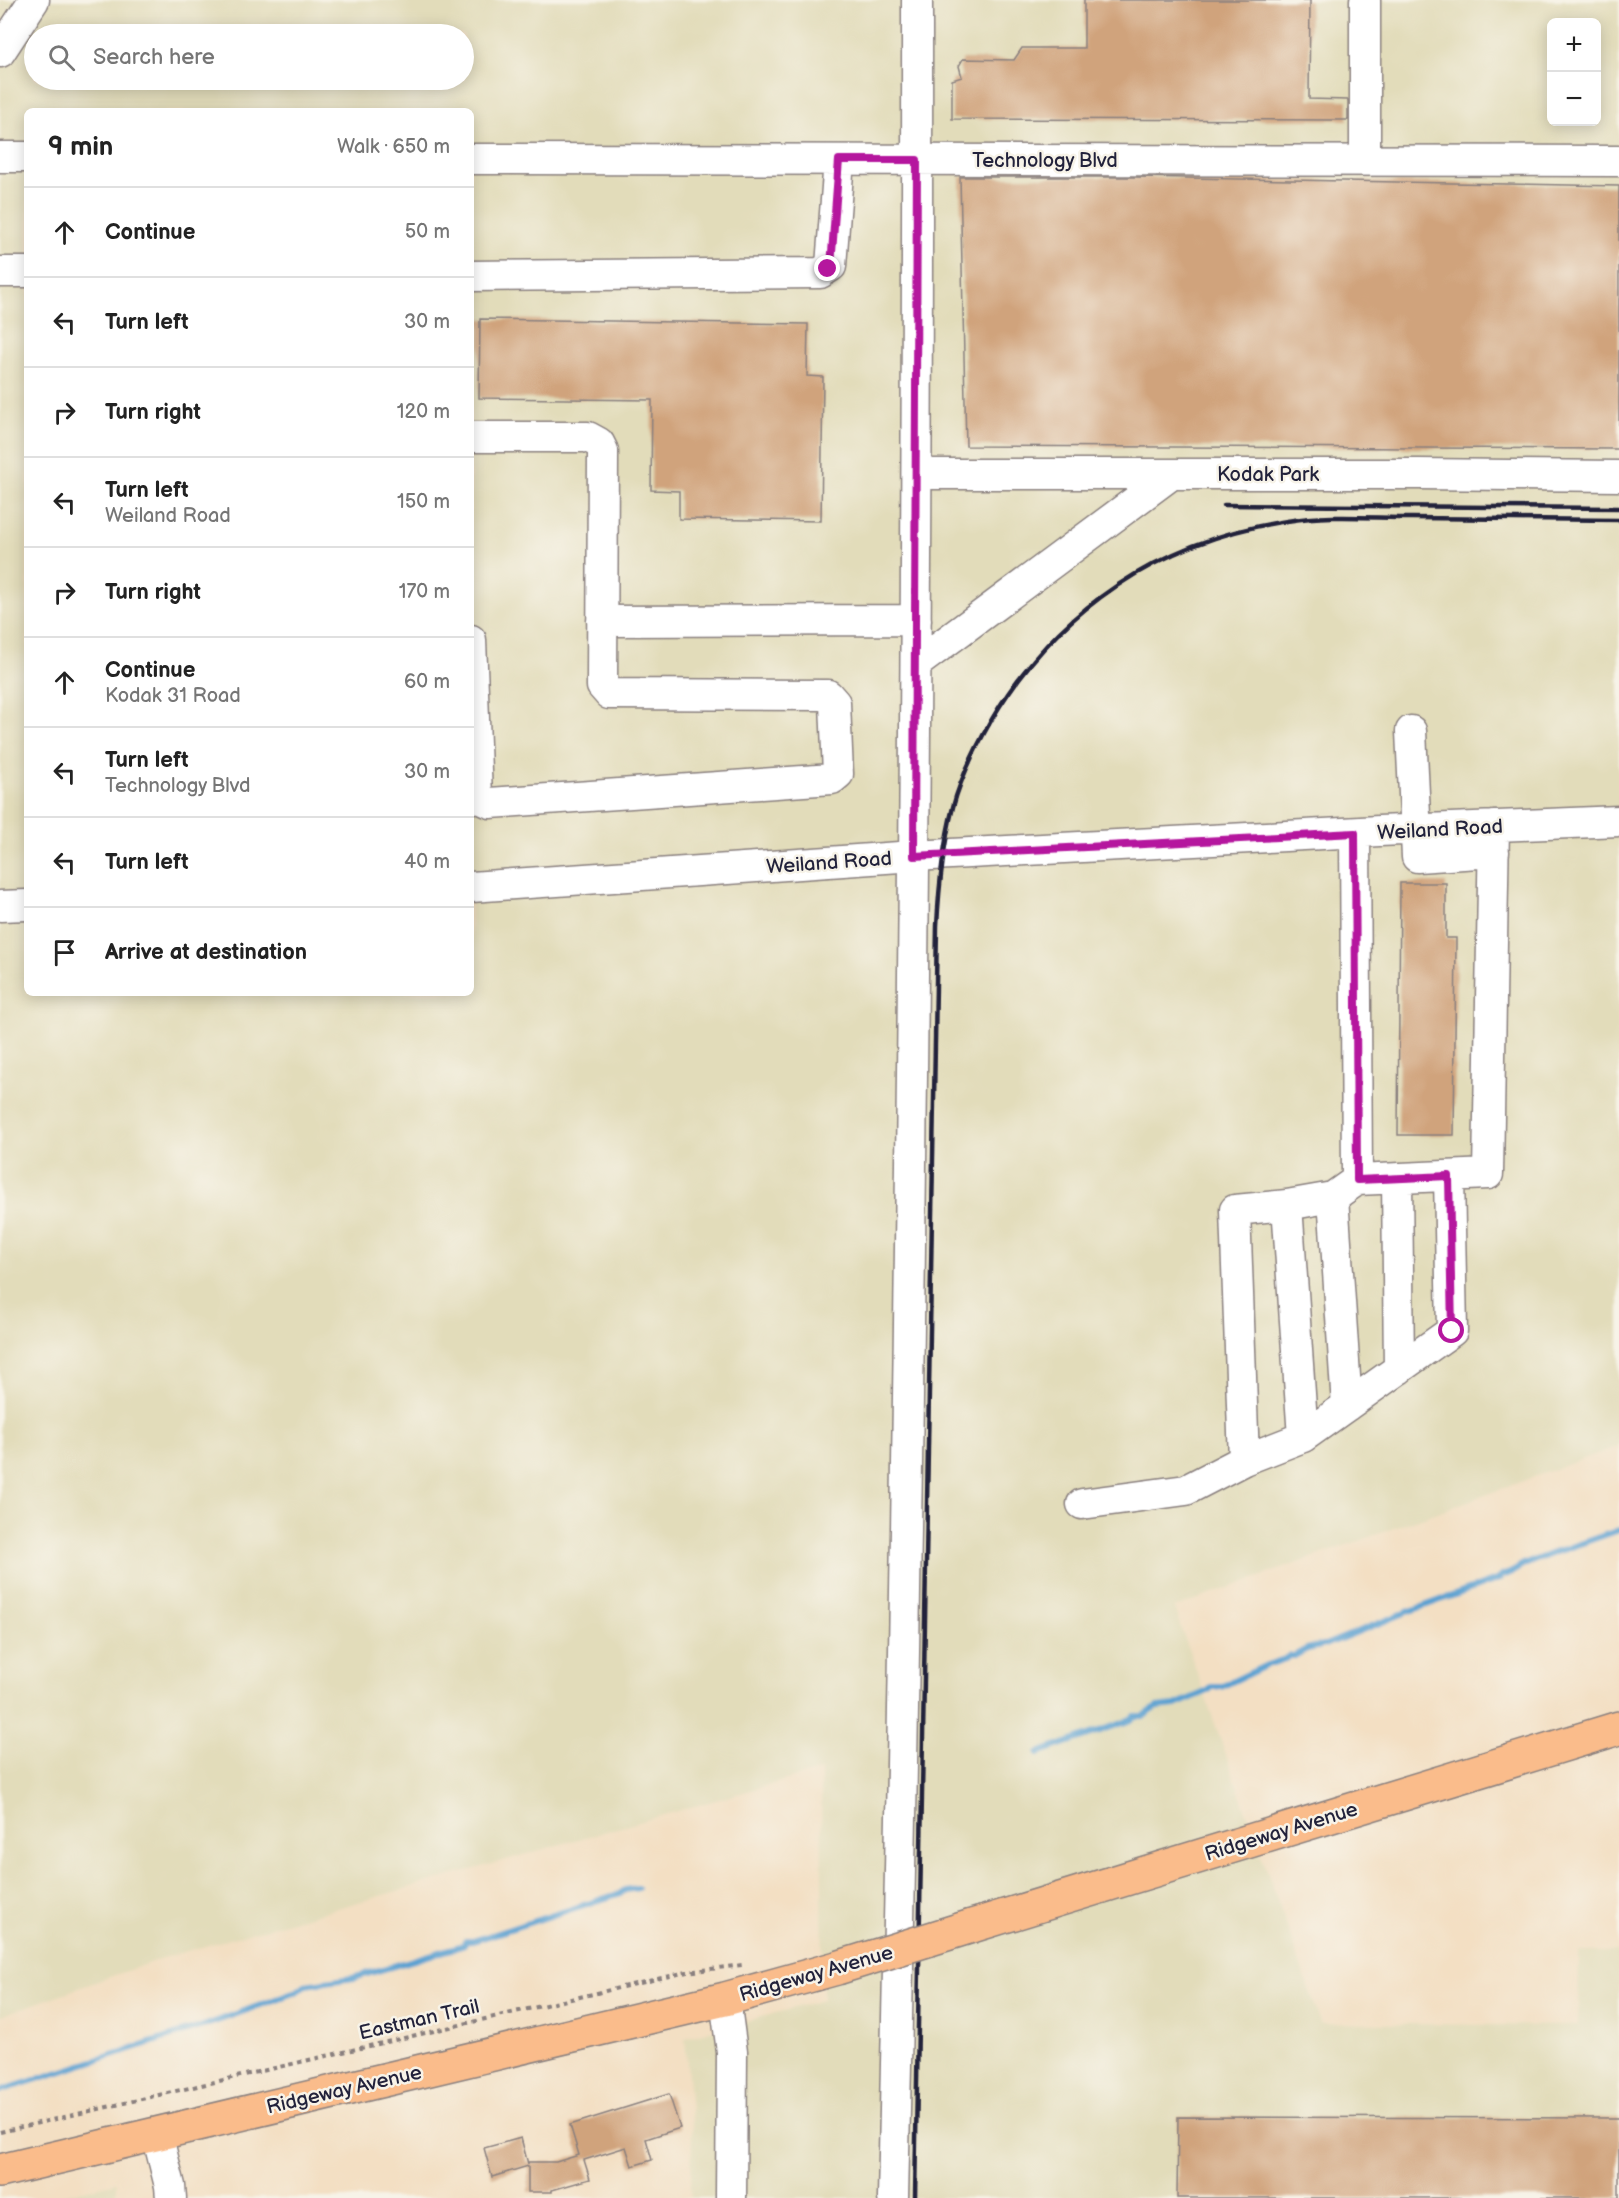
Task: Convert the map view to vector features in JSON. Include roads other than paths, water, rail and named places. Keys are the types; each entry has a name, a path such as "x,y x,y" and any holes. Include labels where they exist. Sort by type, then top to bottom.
{"main road":[{"name":"Ridgeway Avenue","path":"0,2171 725,1999 837,1968 1619,1728"}],"street":[{"path":"0,52 34,0"},
{"path":"893,2198 914,856 917,0"},
{"path":"1365,0 1365,160"},
{"path":"0,157 24,157"},
{"name":"Technology Blvd","path":"474,159 1619,161"},
{"path":"474,276 820,273 831,266 839,160"},
{"path":"0,272 24,272"},
{"path":"474,437 588,437 598,443 603,451 602,686 609,694 828,695 835,703 838,774 832,779 490,803 477,797 474,718"},
{"name":"Kodak Park","path":"917,474 1619,476"},
{"path":"916,664 1172,474"},
{"path":"602,621 916,620"},
{"path":"1411,731 1417,830"},
{"name":"Weiland Road","path":"474,887 914,856 1417,830 1494,839 1619,821"},
{"path":"1355,833 1357,1180"},
{"path":"1244,1460 1235,1210 1287,1205 1333,1197 1357,1180 1488,1174 1494,839"},
{"path":"0,906 24,905"},
{"path":"1082,1504 1186,1490 1244,1460 1303,1437 1452,1331 1449,1176"},
{"path":"1397,1179 1398,1370"},
{"path":"1333,1197 1347,1406"},
{"path":"1287,1205 1303,1437"},
{"path":"725,1999 732,2052 731,2198"},
{"path":"157,2134 171,2198"}],"waterway":[{"path":"1038,1753 1131,1720 1135,1716 1144,1716 1157,1707 1175,1705 1208,1691 1212,1687 1221,1687 1289,1656 1325,1645 1499,1579 1535,1560 1619,1530"},
{"path":"0,2091 206,2025 296,1992 305,1985 353,1978 464,1945 466,1941 473,1941 625,1890 638,1888"}],"railway":[{"path":"1224,505 1619,508"},
{"path":"915,2198 937,926 940,881 947,836 956,795 965,773 992,719 1018,680 1048,644 1081,613 1117,586 1155,563 1197,544 1241,530 1287,521 1318,518 1619,520"}]}
